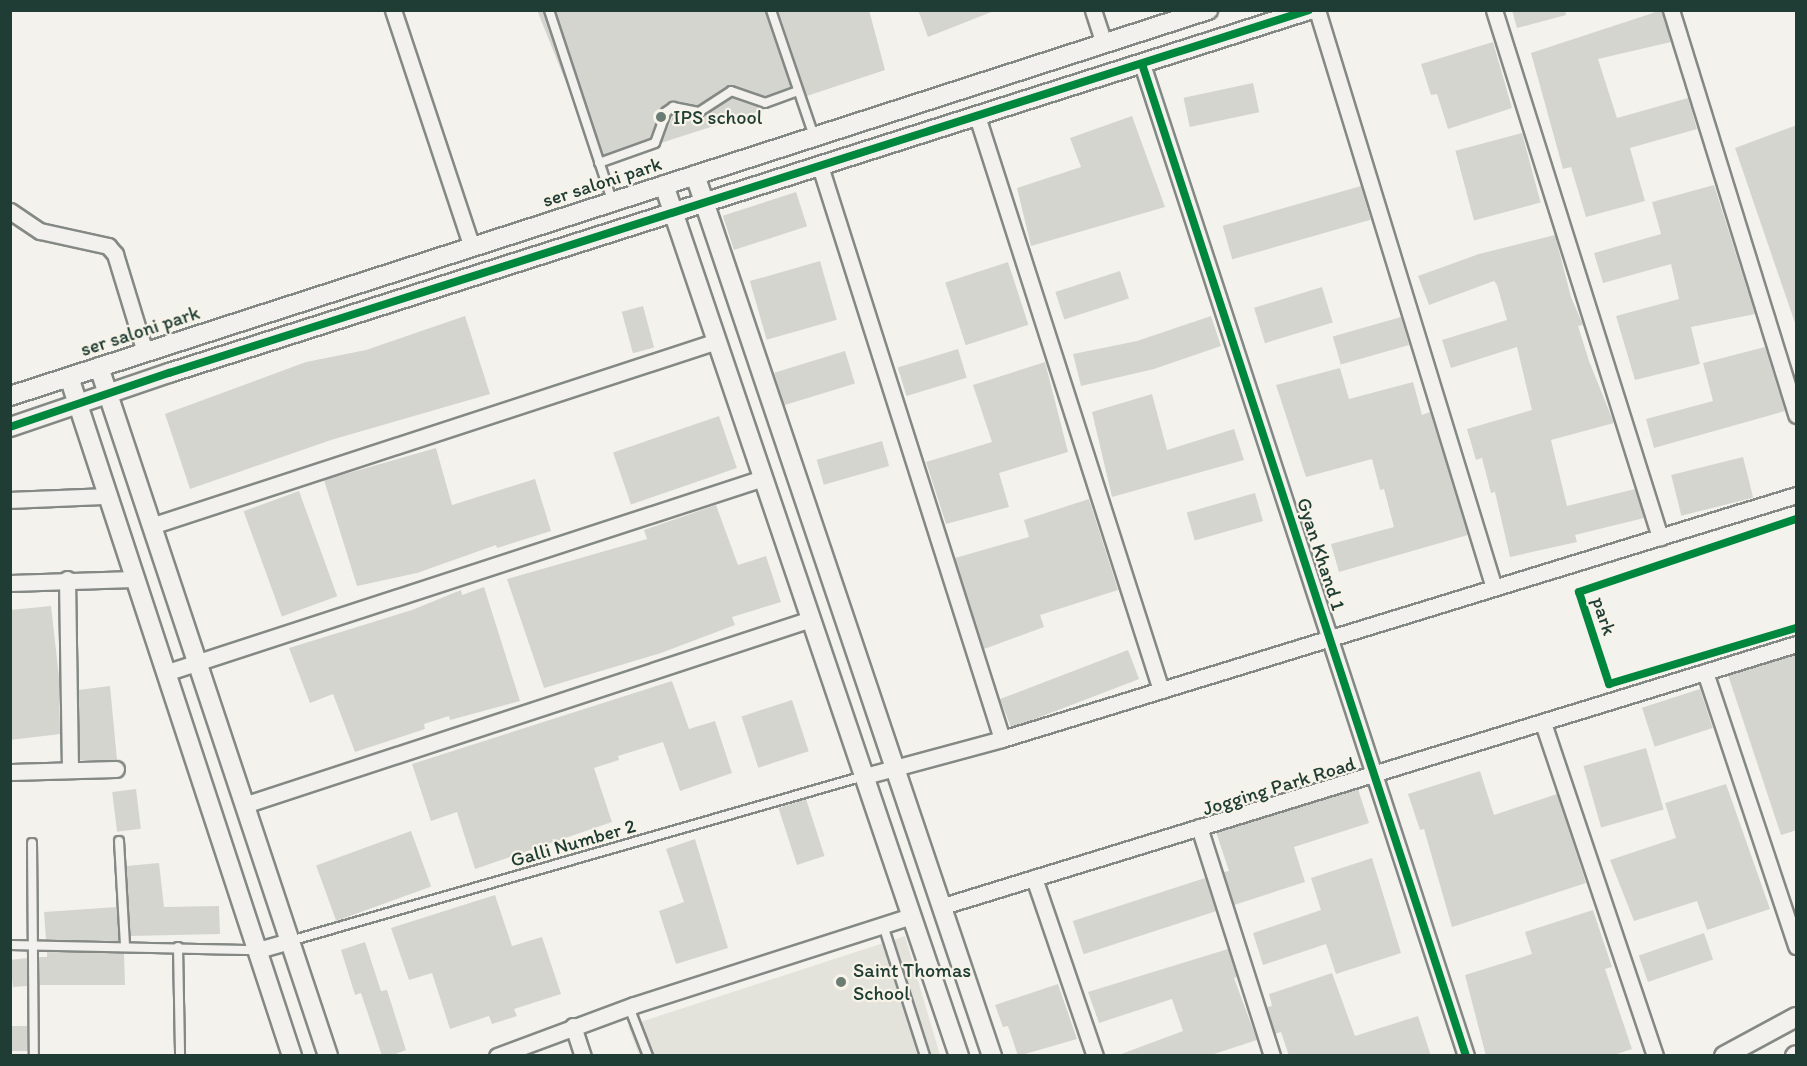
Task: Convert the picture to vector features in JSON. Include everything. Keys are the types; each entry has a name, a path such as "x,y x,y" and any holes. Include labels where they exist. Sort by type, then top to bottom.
{"street":[{"path":"393,10 472,247"},
{"path":"1093,10 1104,44"},
{"name":"ser saloni park","path":"10,396 1208,10"},
{"path":"10,427 1309,10"},
{"path":"1317,10 1494,588"},
{"path":"1494,10 1660,537"},
{"path":"1671,10 1797,415"},
{"name":"Gyan Khand 1","path":"1142,64 1466,1056"},
{"path":"977,116 1161,690"},
{"path":"820,166 1002,739"},
{"path":"695,175 992,1056"},
{"path":"664,185 959,1056"},
{"path":"10,211 40,231 108,246 115,254 145,352"},
{"path":"151,526 717,341"},
{"path":"99,367 328,1056"},
{"path":"69,377 292,1056"},
{"path":"165,673 763,478"},
{"path":"865,776 1002,739 1797,495"},
{"path":"10,500 107,496"},
{"path":"10,583 67,579 134,579"},
{"path":"67,579 70,770"},
{"path":"244,805 811,620"},
{"name":"Jogging Park Road","path":"943,906 1797,644"},
{"path":"1705,672 1797,946"},
{"path":"1543,723 1655,1056"},
{"path":"10,772 116,769"},
{"path":"1199,827 1272,1056"},
{"path":"1034,878 1095,1056"},
{"path":"498,1056 573,1026 911,916"},
{"path":"258,950 289,941"},
{"path":"1724,1056 1797,1017"},
{"path":"573,1026 583,1056"}],"lane":[{"path":"549,10 612,202"},
{"path":"771,10 814,137"},
{"path":"599,163 656,143 668,109 699,112 731,91 765,103 798,91"},
{"name":"Galli Number 2","path":"289,941 865,776"},
{"path":"118,841 124,945"},
{"path":"32,843 34,1056"},
{"path":"883,925 925,1056"},
{"path":"10,945 124,945 258,950"},
{"path":"178,947 180,1056"},
{"path":"630,1007 648,1056"}],"shaded area":[{"name":"Saint Thomas School","path":"905,936 940,1055 639,1055 628,1026"}],"building":[{"path":"537,10 543,10 567,85"},
{"name":"IPS school","path":"555,10 765,10 791,87 765,97 731,85 698,106 671,101 661,109 650,138 603,155"},
{"path":"778,10 869,10 885,70 807,96"},
{"path":"918,10 994,10 994,11 928,37"},
{"path":"1512,10 1565,10 1566,15 1517,28"},
{"path":"1662,10 1671,42 1598,59 1617,118 1688,98 1697,129 1630,148 1645,201 1586,217 1571,167 1563,169 1531,53"},
{"path":"1493,42 1512,108 1448,129 1437,94 1431,95 1421,64"},
{"path":"1253,83 1259,112 1190,127 1184,98"},
{"path":"732,98 766,109 661,143 674,113 701,117"},
{"path":"1132,116 1165,207 1031,246 1017,188 1081,167 1070,138"},
{"path":"1797,125 1797,323 1795,323 1735,148"},
{"path":"1522,133 1541,203 1474,220 1455,151"},
{"path":"1714,185 1755,314 1691,327 1700,364 1635,380 1616,316 1679,299 1671,264 1603,283 1594,253 1661,234 1652,202"},
{"path":"1361,186 1371,220 1232,259 1223,226"},
{"path":"796,192 807,226 734,250 723,216"},
{"path":"1555,235 1571,297 1583,325 1578,326 1589,361 1614,423 1551,440 1567,506 1635,489 1644,518 1575,535 1577,542 1510,557 1495,492 1491,493 1482,458 1476,460 1467,429 1532,410 1517,347 1451,368 1442,340 1507,320 1497,285 1494,281 1429,305 1418,276 1479,254"},
{"path":"820,261 837,320 767,340 750,281"},
{"path":"1008,262 1028,325 966,345 945,282"},
{"path":"1120,271 1129,299 1064,320 1055,292"},
{"path":"1322,287 1333,322 1265,343 1254,308"},
{"path":"643,306 654,348 633,353 622,312"},
{"path":"465,316 490,394 331,440 190,489 165,414 306,362 366,350"},
{"path":"1211,316 1221,346 1154,369 1081,386 1073,354 1137,341"},
{"path":"1401,317 1409,345 1341,364 1333,337"},
{"path":"1765,347 1785,411 1654,448 1646,419 1713,401 1703,363"},
{"path":"958,349 967,378 907,396 898,367"},
{"path":"845,351 855,384 784,405 774,373"},
{"path":"1045,362 1068,452 999,473 1009,507 946,524 926,462 992,442 973,385"},
{"path":"1340,368 1349,399 1413,382 1422,415 1430,412 1468,535 1339,572 1331,544 1394,527 1384,489 1380,490 1372,459 1306,477 1276,385"},
{"path":"1152,394 1167,450 1234,429 1244,460 1112,497 1092,412"},
{"path":"719,416 737,468 631,504 613,452"},
{"path":"882,441 889,466 824,485 817,460"},
{"path":"436,448 452,505 535,479 551,531 497,548 496,545 417,573 357,586 324,480"},
{"path":"1743,457 1753,498 1681,516 1671,475"},
{"path":"299,491 337,596 282,616 244,511"},
{"path":"1255,493 1263,521 1195,540 1187,513"},
{"path":"1089,499 1118,590 1040,615 1044,627 984,649 955,558 1029,537 1024,520"},
{"path":"716,505 738,565 766,556 781,602 732,617 735,625 661,653 544,688 507,579 647,539 644,530"},
{"path":"484,587 520,701 450,720 449,716 424,724 425,729 355,752 333,694 310,703 289,648 412,610 461,590 462,595"},
{"path":"51,606 59,677 60,734 10,740 10,610"},
{"path":"1128,650 1139,679 1011,728 1000,699"},
{"path":"1797,654 1797,830 1781,835 1728,675"},
{"path":"672,681 689,729 715,721 732,773 680,791 663,742 618,756 619,760 594,768 612,822 475,869 457,812 431,821 412,764"},
{"path":"110,686 117,760 80,760 78,690"},
{"path":"1700,689 1713,728 1655,747 1642,708"},
{"path":"792,700 809,751 758,768 742,716"},
{"path":"1646,748 1664,810 1601,827 1584,766"},
{"path":"1480,771 1494,815 1557,794 1586,883 1452,927 1424,829 1420,830 1408,794"},
{"path":"1726,784 1770,909 1707,930 1697,901 1634,921 1610,860 1676,838 1665,803"},
{"path":"136,789 141,829 117,832 112,792"},
{"path":"1358,789 1369,823 1294,847 1305,882 1234,905 1224,872 1229,871 1216,832"},
{"path":"806,799 825,856 797,865 778,808"},
{"path":"411,831 431,886 336,921 316,866"},
{"path":"695,839 728,948 676,964 659,911 684,902 666,849"},
{"path":"1372,858 1401,953 1336,974 1326,944 1263,965 1253,933 1321,910 1311,878"},
{"path":"159,863 164,907 219,906 220,934 130,936 126,866"},
{"path":"1205,878 1216,911 1084,954 1073,921"},
{"path":"495,895 512,946 542,937 561,994 514,1009 517,1016 492,1024 489,1016 450,1029 432,973 409,980 391,928"},
{"path":"117,907 119,941 46,940 44,912"},
{"path":"1593,910 1612,967 1605,969 1632,1049 1611,1056 1486,1056 1465,975 1532,954 1525,932"},
{"path":"1704,933 1713,959 1648,982 1639,955"},
{"path":"365,942 381,991 387,990 406,1050 390,1056 382,1056 361,993 355,995 341,950"},
{"path":"1228,949 1237,977 1234,978 1257,1040 1208,1056 1116,1056 1183,1031 1172,999 1099,1023 1088,992"},
{"path":"47,952 124,953 125,985 39,985 39,957 47,957"},
{"path":"27,958 27,986 13,987 10,960"},
{"path":"1332,973 1355,1036 1418,1016 1431,1056 1289,1056 1281,1032 1275,1034 1267,1007 1272,1006 1269,994"},
{"path":"1058,984 1077,1039 1018,1056 1008,1026 1003,1027 995,1005"},
{"path":"10,1026 28,1026 28,1051 10,1051"}],"cycle path":[{"path":"10,427 169,373 1309,10"},
{"path":"1142,64 1466,1056"},
{"name":"park","path":"1796,519 1579,592 1609,684 1796,628"}],"place":[{"name":"IPS school","path":"661,117"},
{"name":"Saint Thomas School","path":"841,982"}]}
